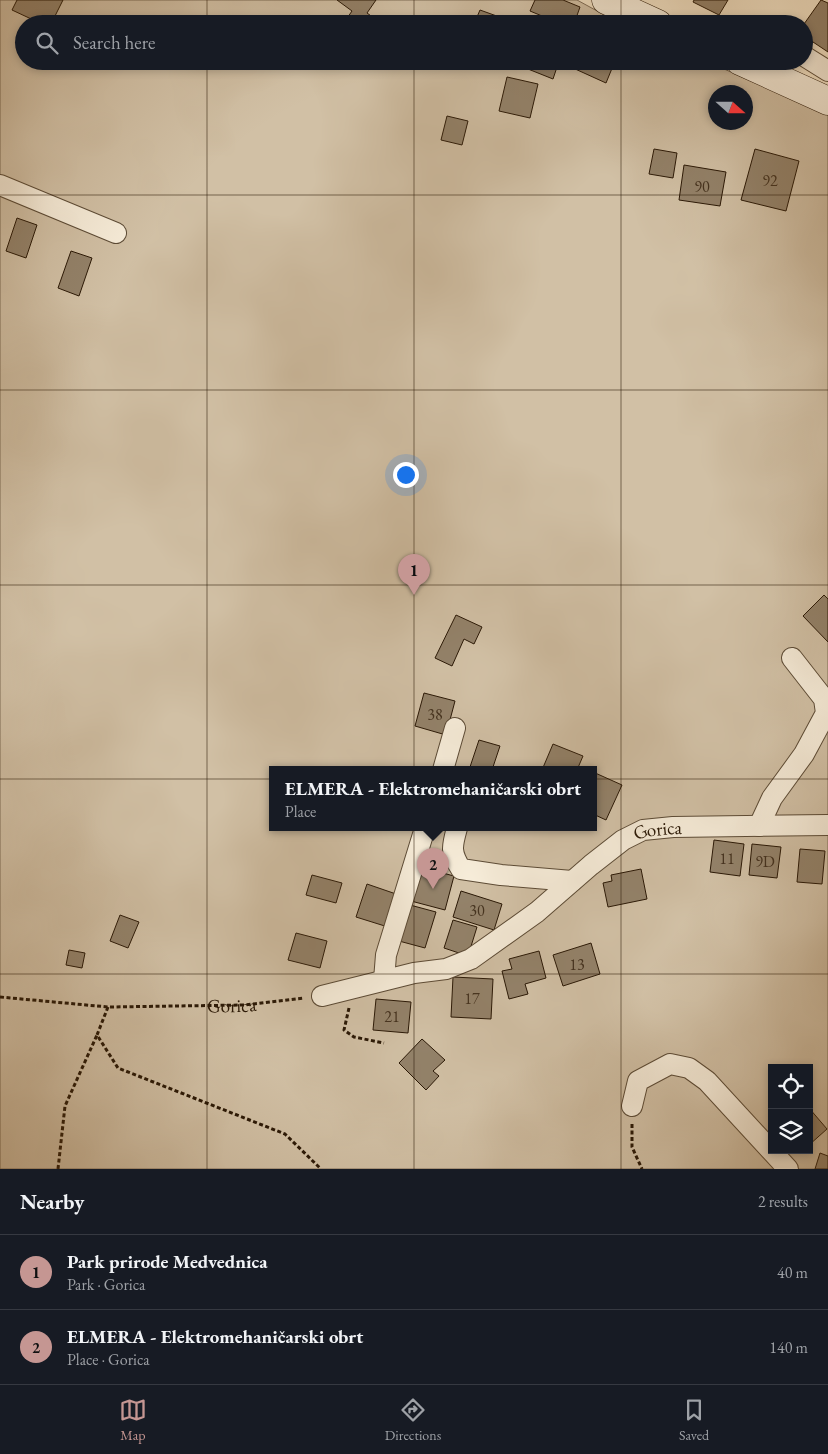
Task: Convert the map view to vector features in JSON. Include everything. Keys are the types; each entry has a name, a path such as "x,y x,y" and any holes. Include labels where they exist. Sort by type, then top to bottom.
{"main road":[{"path":"606,0 638,15"},
{"path":"760,70 828,101"}],"street":[{"path":"813,62 828,72"},
{"path":"0,185 116,232"},
{"path":"759,826 772,798 804,754 826,713 824,699 792,658"},
{"path":"444,766 456,728"},
{"name":"Gorica","path":"322,996 414,973 446,969 471,960 537,912 623,840 643,830 673,826 828,825"},
{"path":"384,980 386,955 424,831"},
{"path":"456,831 452,846 454,858 462,869 501,875 572,881"},
{"path":"632,1106 638,1081 670,1064 689,1068 707,1081 788,1169"}],"path":[{"path":"354,988 344,1030 354,1037 384,1043"},
{"name":"Gorica","path":"0,996 108,1007 244,1005 322,996"},
{"path":"58,1169 65,1106 108,1007"},
{"path":"97,1035 118,1068 285,1134 321,1169"},
{"path":"632,1106 632,1147 642,1169"}],"shaded area":[{"path":"0,0 577,0 604,15 15,15 15,70 726,70 828,115 828,1169 0,1169"}],"building":[{"path":"17,0 63,0 56,15 23,15 12,10"},
{"path":"337,0 376,0 367,13 370,15 349,15 352,11"},
{"path":"535,0 563,0 580,7 577,15 540,15 530,11"},
{"path":"694,0 728,0 719,15 693,2"},
{"path":"821,0 828,3 828,52 813,42 813,15 810,15"},
{"path":"480,10 494,15 478,15"},
{"path":"530,70 556,70 553,79"},
{"path":"577,70 611,70 606,83"},
{"path":"507,77 538,84 530,118 499,111"},
{"path":"447,116 468,121 462,145 441,140"},
{"path":"654,149 677,153 673,178 649,174"},
{"path":"755,149 799,161 786,211 741,200"},
{"path":"684,165 726,172 720,206 679,200"},
{"path":"17,218 37,225 26,258 6,251"},
{"path":"71,251 92,258 79,296 58,288"},
{"path":"824,595 828,599 828,642 803,616"},
{"path":"456,615 482,627 474,644 464,639 452,666 435,658"},
{"path":"424,693 455,701 446,735 415,726"},
{"path":"479,740 500,746 493,766 470,766"},
{"path":"553,744 583,756 579,766 544,766"},
{"path":"597,774 622,785 606,820 597,816"},
{"path":"714,840 744,844 740,876 710,872"},
{"path":"752,844 781,847 777,878 749,875"},
{"path":"800,849 825,851 822,884 797,882"},
{"path":"420,867 454,876 445,910 411,901"},
{"path":"641,869 647,899 608,907 603,883 612,881 611,875"},
{"path":"312,875 342,883 336,903 306,895"},
{"path":"367,884 399,895 388,927 356,917"},
{"path":"461,891 502,904 494,930 453,917"},
{"path":"410,905 436,912 425,948 399,941"},
{"path":"120,915 139,922 128,948 110,941"},
{"path":"453,920 477,927 468,956 444,948"},
{"path":"296,933 327,941 320,968 288,960"},
{"path":"591,943 600,974 563,986 553,955"},
{"path":"69,950 85,953 82,968 66,965"},
{"path":"539,951 546,978 525,984 528,994 509,999 502,971 512,969 509,959"},
{"path":"453,977 493,979 491,1019 451,1017"},
{"path":"376,999 411,1002 408,1033 373,1030"},
{"path":"422,1039 445,1060 433,1071 439,1076 426,1090 399,1063"},
{"path":"813,1113 827,1129 813,1141"},
{"path":"820,1153 828,1156 828,1169 815,1169"}],"place":[{"name":"Park prirode Medvednica","path":"414,595"},
{"name":"ELMERA - Elektromehaničarski obrt","path":"433,889"}]}
